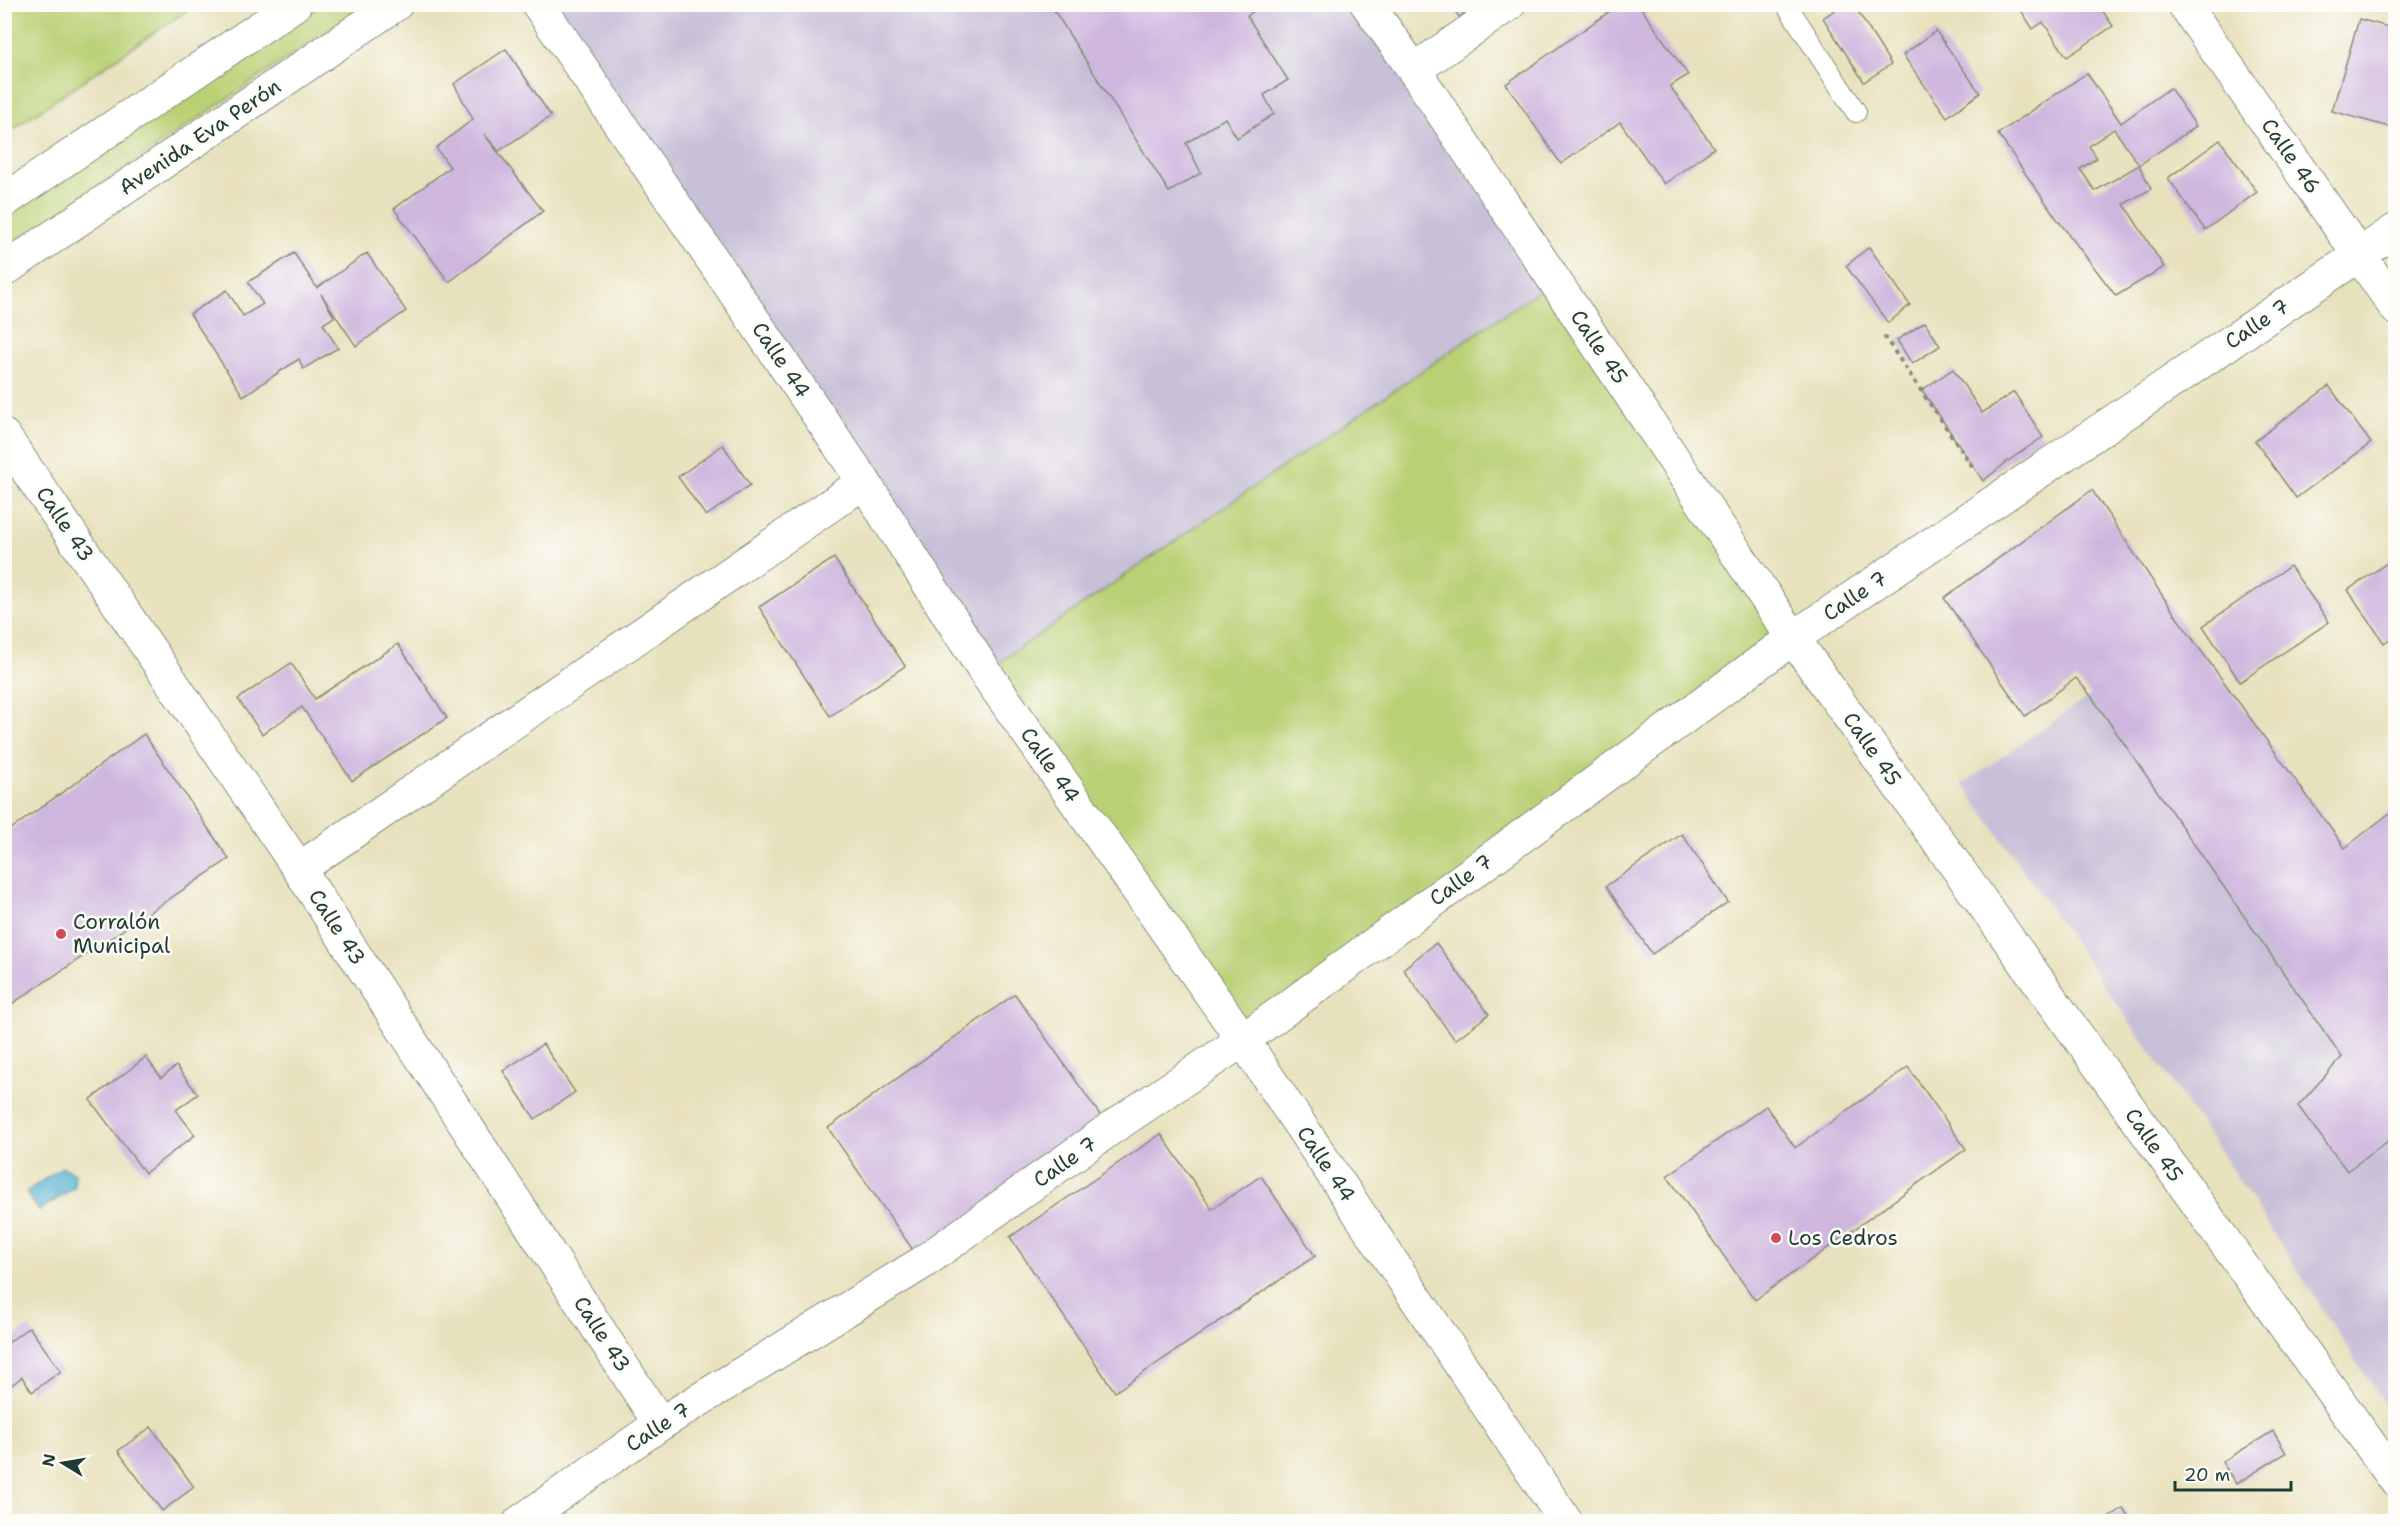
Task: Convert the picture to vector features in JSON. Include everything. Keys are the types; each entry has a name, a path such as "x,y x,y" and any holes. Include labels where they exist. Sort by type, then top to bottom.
{"street":[{"path":"4,201 295,4"},
{"name":"Avenida Eva Perón","path":"4,270 396,4"},
{"name":"Calle 44","path":"538,4 864,482 985,672 1243,1040 1566,1521"},
{"name":"Calle 45","path":"1367,4 1414,70 1793,638 2396,1481"},
{"path":"1414,70 1509,4"},
{"name":"Calle 46","path":"2184,4 2396,308"},
{"name":"Calle 7","path":"520,1521 660,1424 922,1263 1110,1130 1243,1040 1793,638 2396,230"},
{"name":"Calle 43","path":"4,436 299,870 660,1424"},
{"path":"299,870 864,482"}],"lane":[{"path":"1786,4 1856,112"}],"path":[{"path":"1884,336 1996,500"}],"shaded area":[{"path":"537,5 1366,5 1554,280 985,672"},
{"path":"2092,490 2178,619 2345,847 2395,808 2395,1421 2224,1157 1963,784 2091,695 2076,679 2025,716 1944,598"}],"green space":[{"path":"5,4 195,4 195,5 5,134"},
{"path":"322,5 366,5 5,249 5,216"},
{"path":"1554,280 1793,638 1243,1040 985,672"}],"water":[{"path":"62,1167 75,1173 74,1188 39,1211 26,1192"}],"building":[{"path":"1050,4 1265,4 1247,16 1288,80 1264,95 1274,114 1237,138 1225,118 1186,143 1201,173 1169,192"},
{"path":"1450,4 1476,4 1459,17"},
{"path":"1844,4 1853,4 1891,64 1864,82 1823,18"},
{"path":"2033,4 2098,4 2113,26 2067,57 2043,22 2033,29 2022,12"},
{"path":"1619,5 1639,5 1688,75 1670,86 1714,148 1664,184 1620,122 1561,164 1506,84"},
{"path":"2359,19 2396,29 2396,129 2332,111"},
{"path":"1936,31 1980,93 1947,117 1903,55"},
{"path":"506,49 551,116 499,151 484,134 543,211 449,282 394,209 450,167 436,148 473,119 454,84"},
{"path":"2087,73 2121,123 2170,88 2196,126 2139,165 2151,189 2124,204 2164,267 2116,296 2057,219 1998,134","holes":["2114,129 2139,165 2095,191 2080,169 2097,158 2089,146"]},
{"path":"2220,140 2257,192 2205,230 2168,178"},
{"path":"1869,247 1910,305 1888,323 1846,266"},
{"path":"294,253 317,288 367,253 406,311 356,346 321,294 334,317 323,324 338,348 303,369 299,359 243,396 190,314 227,290 243,316 263,304 248,282"},
{"path":"1925,322 1940,346 1912,364 1897,340"},
{"path":"1953,369 1982,413 2014,392 2043,437 1983,481 1922,390"},
{"path":"2329,386 2371,443 2296,498 2255,441"},
{"path":"723,445 750,485 706,516 678,477"},
{"path":"2092,490 2178,619 2345,848 2396,808 2396,1135 2347,1171 2298,1106 2342,1057 2091,696 2076,678 2025,716 1944,598"},
{"path":"2396,557 2396,635 2384,643 2348,590"},
{"path":"834,558 905,666 830,716 759,607"},
{"path":"2290,566 2329,622 2240,682 2203,626"},
{"path":"398,644 447,718 352,781 302,707 262,734 238,699 291,663 315,699"},
{"name":"Corralón Municipal","path":"144,734 229,859 4,1009 4,834"},
{"path":"1682,834 1728,902 1652,954 1606,886"},
{"path":"1436,943 1489,1014 1455,1040 1403,969"},
{"path":"1015,994 1110,1129 922,1263 828,1128"},
{"path":"543,1044 575,1092 535,1119 503,1071"},
{"path":"146,1057 161,1078 176,1066 198,1094 176,1110 195,1135 145,1173 90,1100"},
{"name":"Los Cedros","path":"1908,1067 1966,1149 1755,1300 1667,1176 1766,1106 1795,1148"},
{"path":"1161,1134 1212,1209 1261,1176 1315,1256 1115,1392 1010,1237"},
{"path":"29,1327 61,1371 32,1392 22,1377 5,1390 5,1345"},
{"path":"151,1427 194,1487 162,1511 118,1451"},
{"path":"2273,1431 2286,1453 2236,1484 2222,1462"},
{"path":"2123,1508 2132,1522 2103,1522"}],"place":[{"name":"Corralón Municipal","path":"61,934"},
{"name":"Los Cedros","path":"1776,1238"}]}
